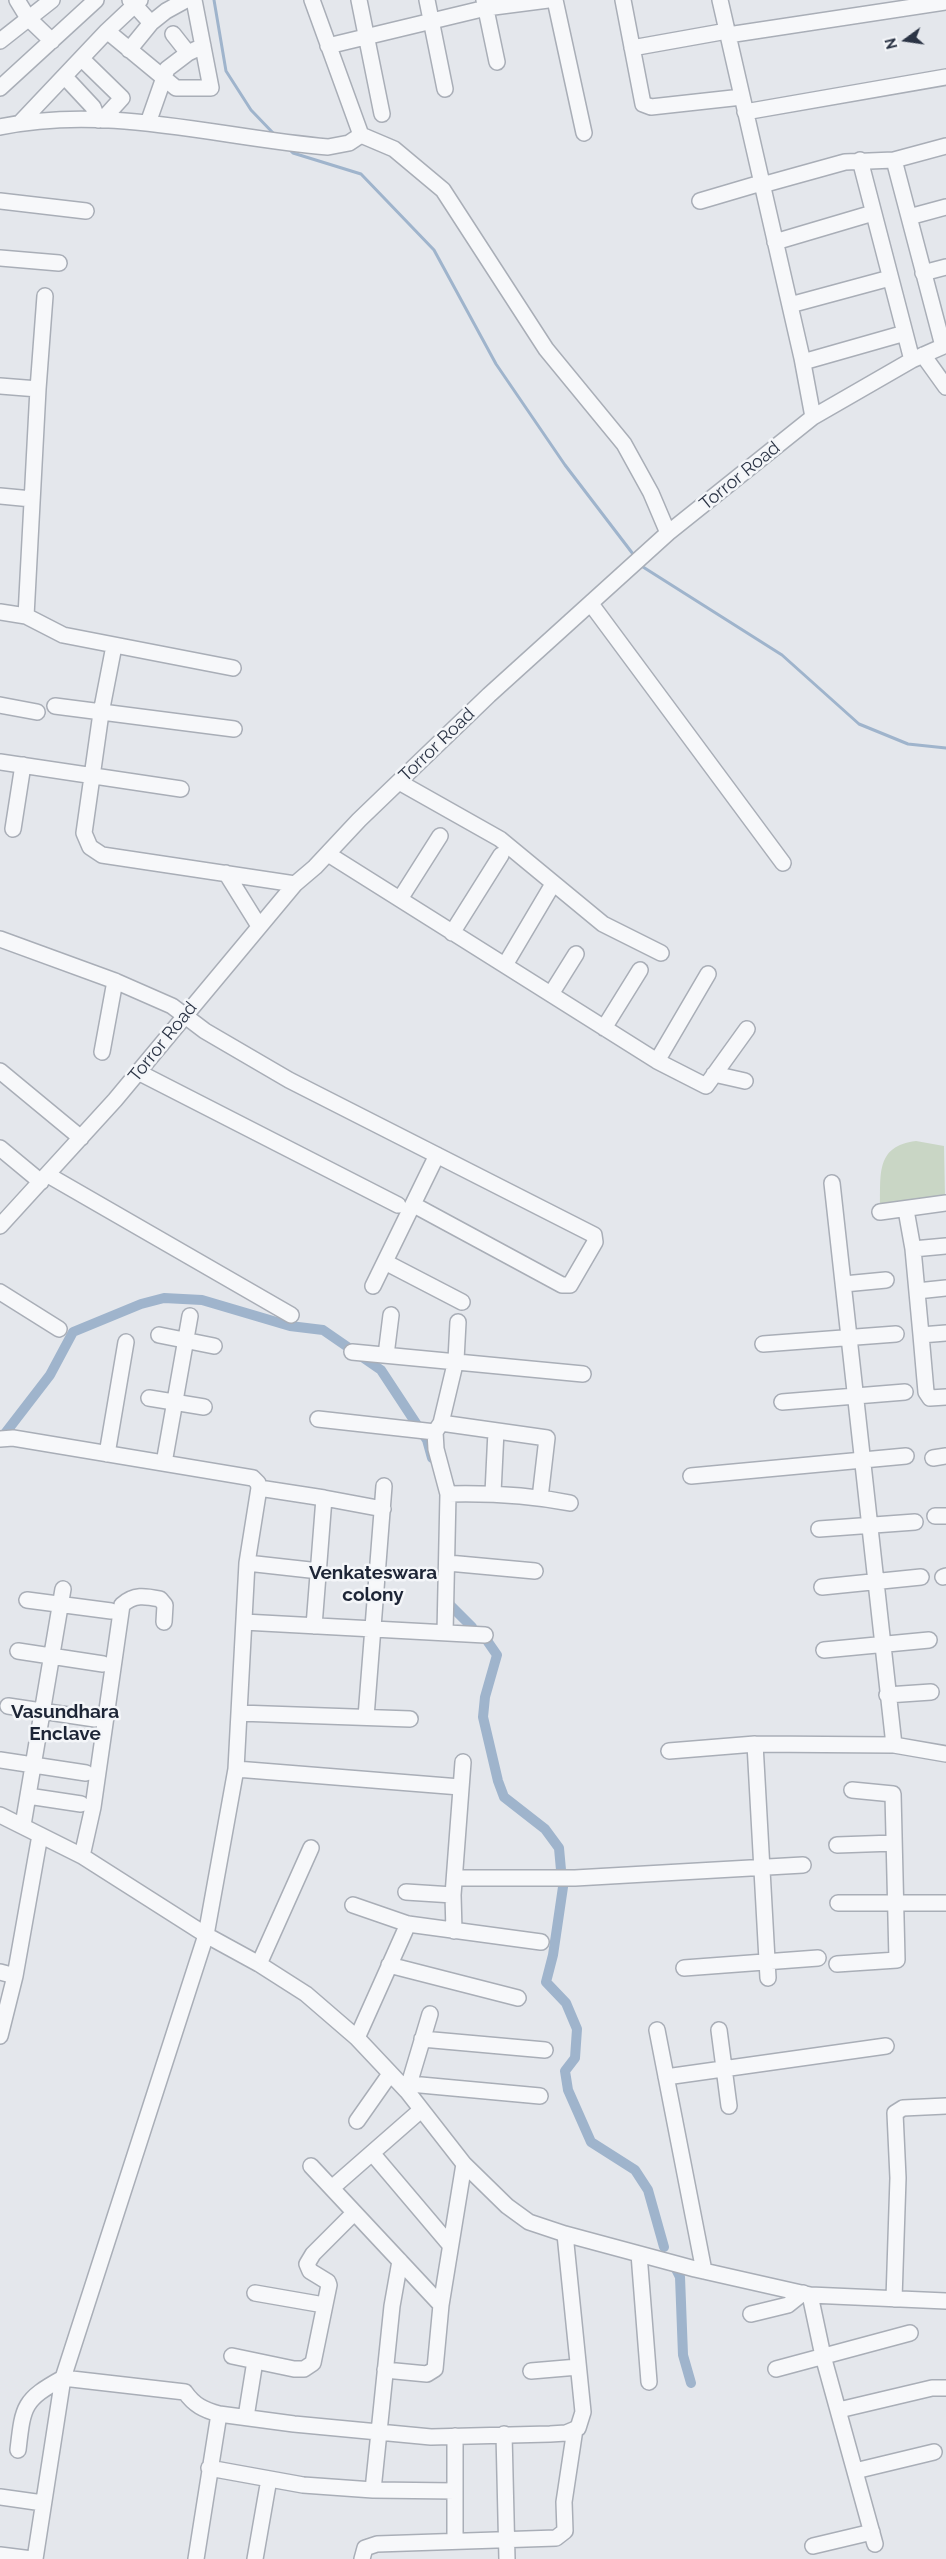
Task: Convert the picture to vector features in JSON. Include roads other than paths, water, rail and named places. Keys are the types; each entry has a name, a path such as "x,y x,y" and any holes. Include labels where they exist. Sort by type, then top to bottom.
{"street":[{"path":"17,0 28,18 52,41"},
{"path":"0,40 52,0"},
{"path":"0,88 96,0"},
{"path":"129,50 151,23 166,11 186,0"},
{"path":"107,31 176,88 211,88 194,0"},
{"path":"312,0 361,135 394,149 443,190 546,349 632,458 652,494 668,534"},
{"path":"359,0 382,114"},
{"path":"427,0 445,89"},
{"path":"328,46 432,21 485,4 548,0"},
{"path":"555,0 584,133"},
{"path":"623,0 643,104 651,107 742,96"},
{"path":"720,0 803,362 813,417"},
{"path":"20,123 135,1 151,23"},
{"path":"632,48 946,2"},
{"path":"485,4 497,62"},
{"path":"173,34 188,53"},
{"path":"148,123 167,68 188,53 203,46"},
{"path":"82,59 122,98 100,120"},
{"path":"65,77 93,107 100,120"},
{"path":"745,112 946,77"},
{"path":"0,127 20,123 100,120 148,123 272,140 338,146 361,135"},
{"path":"700,200 860,160 894,160 946,146"},
{"path":"860,160 905,333 918,358 946,387"},
{"path":"894,160 923,273 945,345"},
{"path":"0,201 86,211"},
{"path":"909,217 946,207"},
{"path":"775,242 873,213"},
{"path":"0,258 59,263"},
{"path":"923,273 946,268"},
{"path":"790,304 890,278"},
{"path":"26,616 45,296"},
{"path":"803,362 905,333"},
{"name":"Torror Road","path":"0,1226 45,1179 138,1072 295,884 328,854 489,695 668,534 813,417 918,358 945,345"},
{"path":"0,386 38,389"},
{"path":"0,496 32,499"},
{"path":"591,604 783,863"},
{"path":"0,612 26,616 63,635 233,668"},
{"path":"114,646 101,713 84,832 85,841 97,853 295,884"},
{"path":"0,705 37,712"},
{"path":"55,706 234,729"},
{"path":"0,762 181,789"},
{"path":"13,829 23,766"},
{"path":"399,782 500,839 603,924 661,953"},
{"path":"400,899 440,836"},
{"path":"328,854 657,1061 706,1086 748,1028"},
{"path":"452,933 501,855"},
{"path":"226,873 259,926"},
{"path":"505,965 550,889"},
{"path":"0,940 115,981 172,1006 205,1031 289,1080 594,1235 593,1248 570,1285 562,1285 414,1205"},
{"path":"551,994 576,954"},
{"path":"604,1028 640,970"},
{"path":"657,1061 708,974"},
{"path":"102,1052 115,981"},
{"path":"0,1071 81,1138"},
{"path":"138,1072 398,1205"},
{"path":"714,1074 745,1081"},
{"path":"0,1148 45,1179 291,1315"},
{"path":"373,1286 414,1205 437,1154"},
{"path":"832,1183 868,1524 894,1745"},
{"path":"880,1212 906,1210 946,1203"},
{"path":"906,1210 913,1250 926,1392 930,1398 946,1397"},
{"path":"913,1250 946,1246"},
{"path":"385,1262 462,1302"},
{"path":"844,1284 886,1280"},
{"path":"917,1291 946,1288"},
{"path":"0,1292 59,1329"},
{"path":"386,1355 391,1315"},
{"path":"164,1463 190,1316"},
{"path":"444,1633 448,1563 448,1494 436,1449 438,1428 456,1360 458,1322"},
{"path":"921,1335 946,1333"},
{"path":"763,1344 896,1334"},
{"path":"159,1335 214,1346"},
{"path":"107,1454 126,1342"},
{"path":"352,1352 456,1360 583,1374"},
{"path":"782,1402 905,1392"},
{"path":"149,1398 204,1407"},
{"path":"318,1419 438,1428 496,1430 548,1438 540,1498"},
{"path":"493,1493 496,1430"},
{"path":"0,1439 12,1438 252,1478 258,1483 259,1488 248,1563 236,1769 206,1935 63,2378 34,2559 0,2555"},
{"path":"691,1476 906,1456"},
{"path":"366,1716 384,1486"},
{"path":"259,1488 382,1508"},
{"path":"448,1494 493,1493 540,1498 570,1504"},
{"path":"314,1626 324,1498"},
{"path":"818,1529 915,1522"},
{"path":"248,1563 319,1571"},
{"path":"448,1563 535,1571"},
{"path":"822,1587 921,1577"},
{"path":"23,1825 63,1589"},
{"path":"82,1856 93,1807 122,1605 130,1598 160,1599 165,1605 164,1622"},
{"path":"27,1600 111,1611"},
{"path":"244,1622 484,1635"},
{"path":"824,1650 928,1640"},
{"path":"18,1651 102,1664"},
{"path":"887,1695 931,1692"},
{"path":"8,1706 95,1719"},
{"path":"239,1713 410,1719"},
{"path":"755,1744 768,1978"},
{"path":"669,1750 755,1744 894,1745 946,1754"},
{"path":"0,1760 86,1773"},
{"path":"454,1931 454,1894 463,1762"},
{"path":"236,1769 460,1787"},
{"path":"837,1964 897,1960 893,1794 852,1790"},
{"path":"28,1796 81,1804"},
{"path":"0,1815 82,1856 206,1935 259,1964 306,1994 357,2038 390,2074 408,2087 421,2110 464,2164 507,2206 529,2222 565,2234 704,2271 807,2294 946,2301"},
{"path":"0,2036 15,1976 40,1835"},
{"path":"837,1845 894,1843"},
{"path":"259,1964 311,1848"},
{"path":"455,1878 575,1878 803,1865"},
{"path":"406,1892 454,1894"},
{"path":"838,1903 946,1903"},
{"path":"353,1905 408,1924 541,1942"},
{"path":"357,2038 408,1924"},
{"path":"684,1968 818,1958"},
{"path":"389,1965 518,1998"},
{"path":"0,1972 15,1976"},
{"path":"408,2087 430,2014"},
{"path":"657,2030 704,2271"},
{"path":"719,2030 729,2106"},
{"path":"422,2039 545,2050"},
{"path":"666,2077 886,2046"},
{"path":"357,2121 390,2074"},
{"path":"408,2087 540,2096"},
{"path":"894,2299 898,2178 895,2113 903,2108 946,2106"},
{"path":"333,2187 421,2110"},
{"path":"372,2153 450,2245"},
{"path":"385,2370 427,2374 435,2369 440,2305 464,2164"},
{"path":"310,2166 333,2187 353,2214 440,2305"},
{"path":"232,2356 294,2369 304,2368 313,2362 328,2282 310,2271 307,2264 313,2254 353,2214"},
{"path":"18,2450 26,2405 46,2387 63,2378 185,2392 192,2402 204,2410 219,2414 378,2433 431,2437 566,2433 575,2430 578,2428 583,2412 565,2234"},
{"path":"639,2254 649,2382"},
{"path":"373,2490 392,2306 400,2261"},
{"path":"255,2293 324,2305"},
{"path":"751,2314 788,2305 807,2294"},
{"path":"807,2294 874,2538 813,2546"},
{"path":"776,2369 910,2333"},
{"path":"246,2418 255,2361"},
{"path":"531,2371 578,2367"},
{"path":"838,2410 932,2388 946,2388"},
{"path":"196,2559 219,2414"},
{"path":"353,2559 362,2559 365,2548 376,2544 507,2538 556,2538 565,2531 564,2502 575,2430"},
{"path":"504,2434 507,2559"},
{"path":"455,2436 456,2541"},
{"path":"855,2471 934,2452"},
{"path":"209,2468 303,2485 373,2490 455,2491"},
{"path":"255,2559 269,2479"},
{"path":"0,2497 43,2503"}],"waterway":[{"path":"214,0 226,71 251,110 275,135"},
{"path":"288,148 293,153 361,174 434,250 496,364 565,465 633,554"},
{"path":"643,567 782,655 859,724 908,744 946,748"},
{"path":"0,1440 50,1375 73,1332 141,1304 164,1298 202,1300 290,1326 323,1330 381,1370 427,1440 432,1458"},
{"path":"448,1598 450,1605 472,1627"},
{"path":"488,1642 497,1655 485,1697 483,1717 498,1781 504,1797 545,1829 559,1848 561,1870"},
{"path":"563,1887 553,1955 546,1982 566,2003 577,2029 575,2058 565,2071 568,2090 591,2142 635,2170 648,2190 664,2247"},
{"path":"675,2267 680,2277 683,2355 691,2383"}],"district":[{"name":"Venkateswara colony","path":"373,1584"},
{"name":"Vasundhara Enclave","path":"65,1723"}]}
